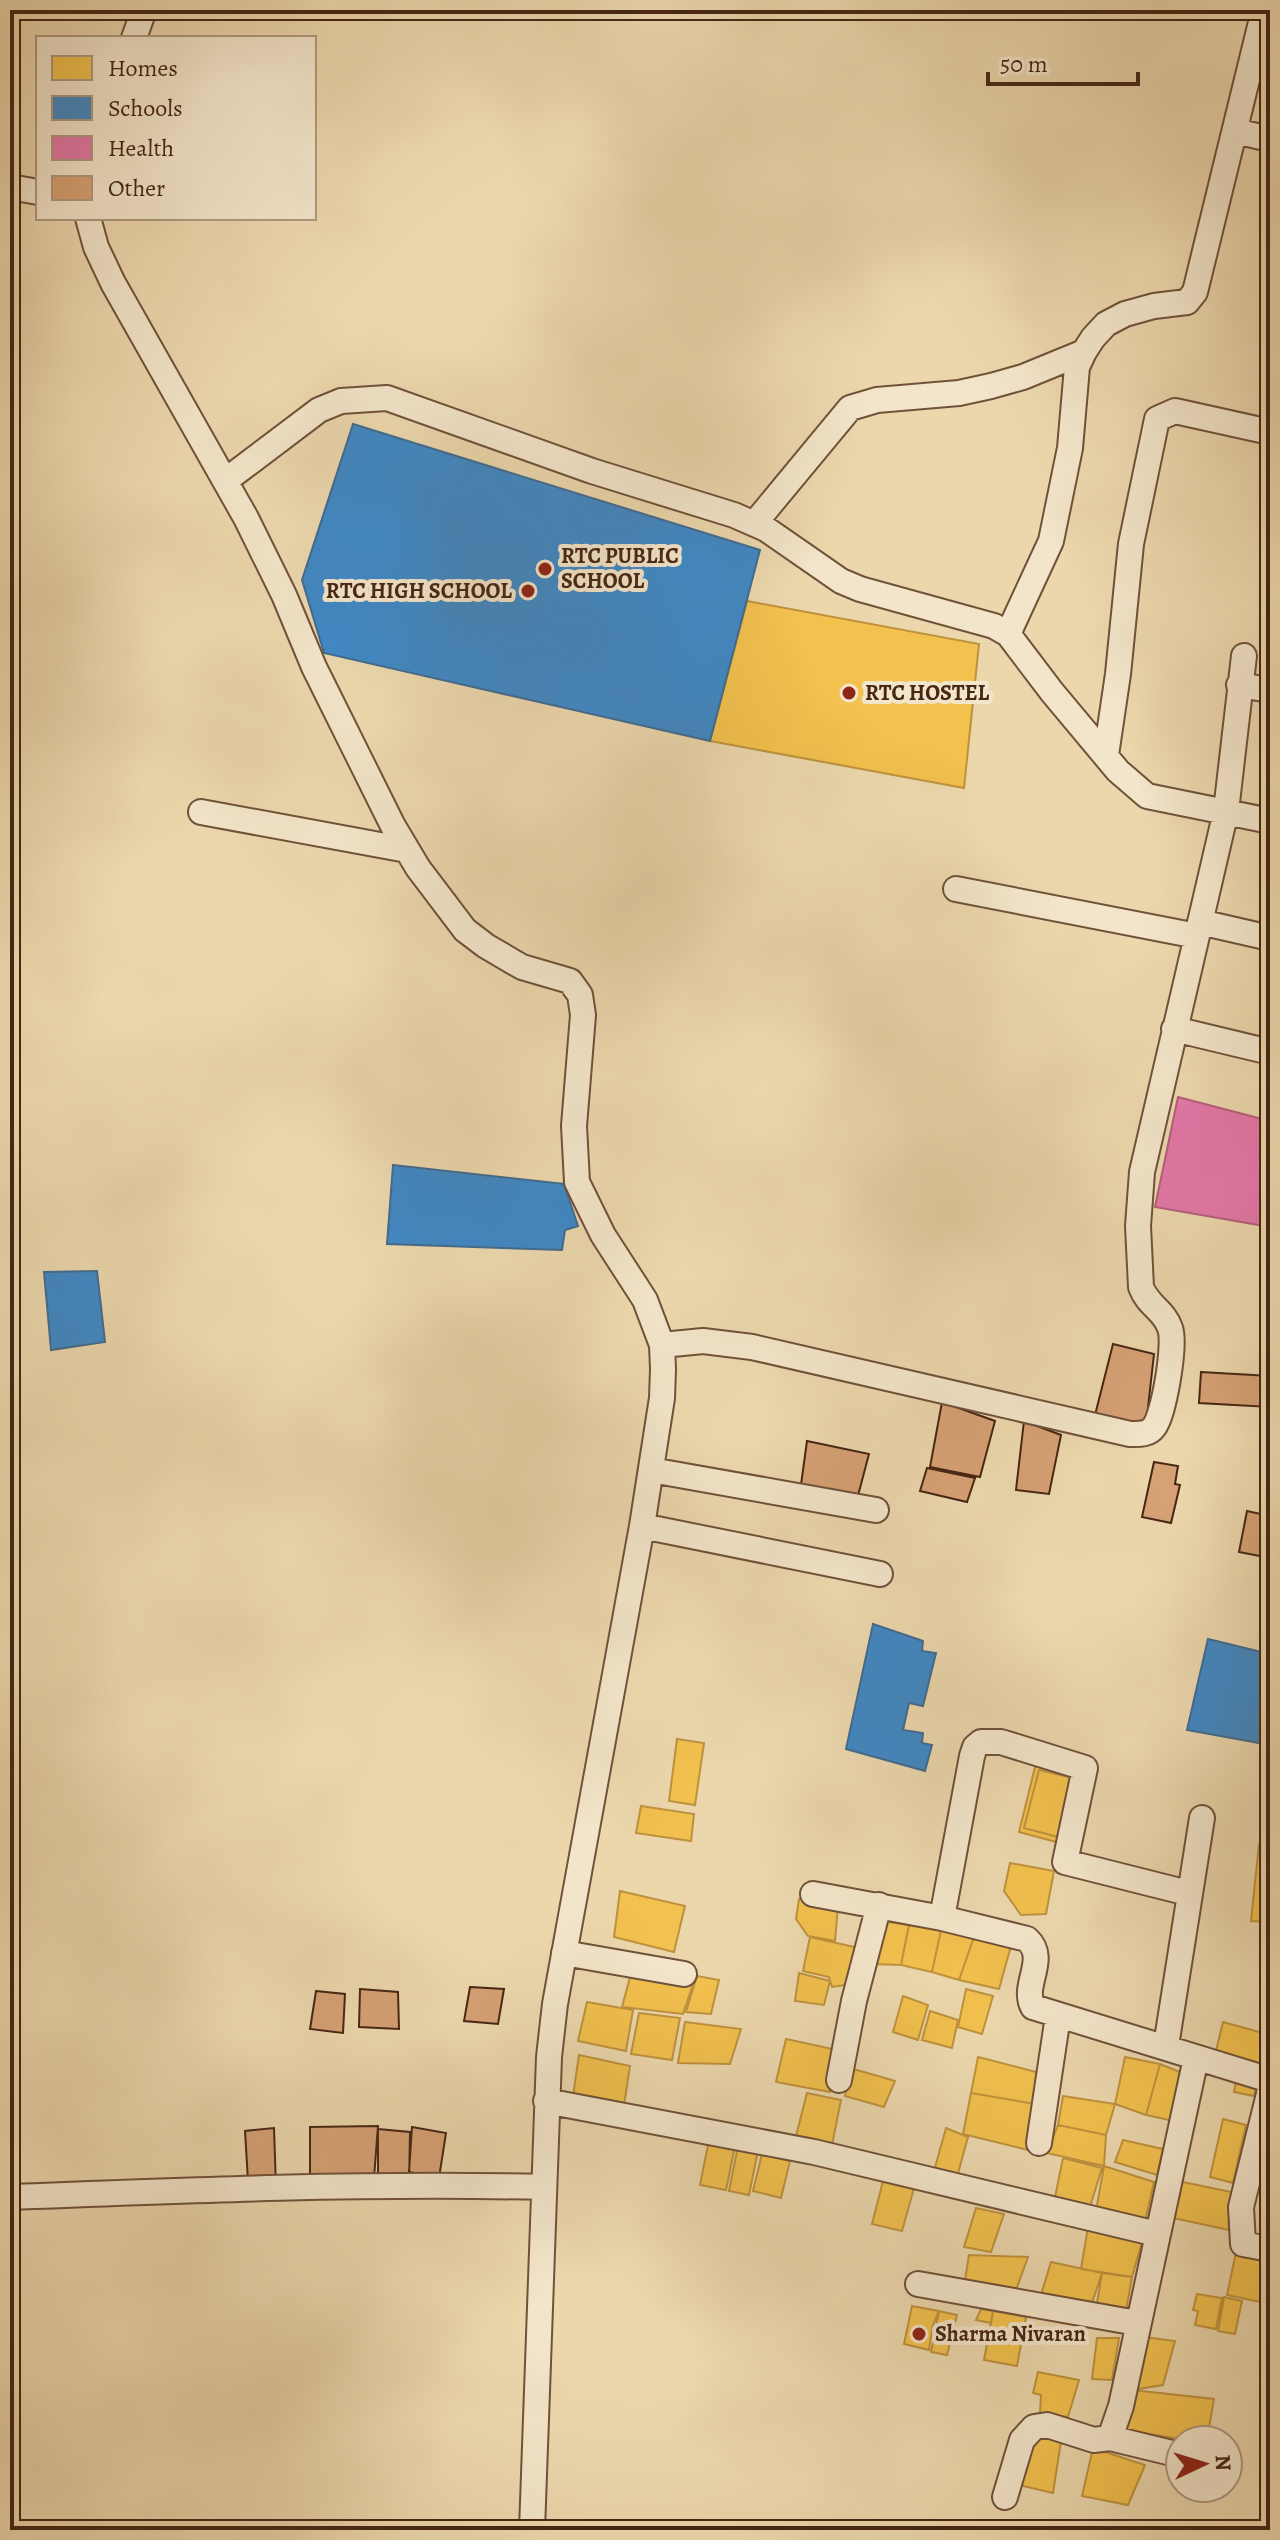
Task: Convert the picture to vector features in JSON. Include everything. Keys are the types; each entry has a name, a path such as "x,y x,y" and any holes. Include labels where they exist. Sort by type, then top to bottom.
{"street":[{"path":"135,36 144,10"},
{"path":"1008,634 1051,541 1070,448 1077,367 1084,352 1106,324 1125,314 1154,306 1180,304 1191,299 1202,271 1264,10"},
{"path":"1235,131 1270,139"},
{"path":"10,187 36,192"},
{"path":"89,220 96,247 113,283 225,481 284,595 314,667 407,850 465,930 522,967 570,981 580,995 583,1015 574,1126 577,1182 599,1228 645,1300 662,1345 662,1398 642,1526 555,2004 546,2101 532,2530"},
{"path":"754,524 850,408 877,400 959,393 991,386 1023,377 1084,352"},
{"path":"225,481 319,410 341,401 387,398 592,471 734,515 766,529 850,585 887,598 971,618 1008,634 1106,755 1131,784 1147,796 1270,821"},
{"path":"1106,755 1131,544 1157,419 1175,411 1270,432"},
{"path":"662,1345 703,1341 752,1347 1130,1434 1145,1434 1153,1428 1159,1416 1173,1342 1164,1314 1146,1300 1141,1287 1139,1195 1174,1029 1226,811 1244,656"},
{"path":"1239,685 1270,690"},
{"path":"201,812 407,850"},
{"path":"956,889 1270,938"},
{"path":"1174,1029 1270,1052"},
{"path":"651,1470 876,1510"},
{"path":"642,1526 880,1574"},
{"path":"942,1918 972,1756 975,1747 990,1740 1085,1768 1065,1862 1188,1893"},
{"path":"1166,2046 1202,1818"},
{"path":"813,1894 942,1918 1027,1939 1034,1946 1036,1955 1029,2000 1033,2007 1270,2080"},
{"path":"839,2080 854,2001 879,1905"},
{"path":"564,1953 684,1974"},
{"path":"1039,2143 1058,2016"},
{"path":"1110,2438 1121,2406 1196,2058"},
{"path":"1270,2090 1241,2207 1243,2244 1270,2249"},
{"path":"546,2101 814,2152 1157,2234"},
{"path":"10,2197 370,2185 544,2187"},
{"path":"918,2284 1137,2323"},
{"path":"1005,2497 1022,2440 1034,2427 1047,2425 1094,2440 1110,2438 1164,2451"}],"building: Homes":[{"name":"RTC HOSTEL","path":"747,601 979,644 964,788 710,741"},
{"path":"677,1739 704,1743 695,1805 669,1801"},
{"path":"1036,1763 1076,1774 1060,1843 1019,1832"},
{"path":"1039,1770 1073,1778 1058,1837 1024,1828"},
{"path":"641,1806 694,1814 691,1841 636,1833"},
{"path":"1270,1843 1270,1922 1251,1921 1259,1844"},
{"path":"1010,1863 1054,1871 1046,1914 1021,1915 1004,1891"},
{"path":"620,1891 685,1906 674,1952 614,1937"},
{"path":"799,1899 838,1906 835,1941 808,1936 796,1919"},
{"path":"882,1921 909,1925 901,1965 873,1964"},
{"path":"909,1925 941,1930 932,1972 901,1965"},
{"path":"941,1930 974,1937 959,1980 932,1972"},
{"path":"810,1937 859,1948 852,1984 832,1987 829,1977 803,1971"},
{"path":"974,1937 1011,1946 999,1989 959,1980"},
{"path":"632,1970 694,1981 683,2014 622,2007"},
{"path":"799,1973 830,1981 824,2005 795,2001"},
{"path":"697,1976 719,1980 711,2014 686,2012"},
{"path":"966,1989 993,1996 982,2034 958,2027"},
{"path":"903,1996 928,2005 918,2040 893,2032"},
{"path":"587,2002 633,2010 626,2051 578,2041"},
{"path":"930,2011 958,2020 952,2048 922,2040"},
{"path":"639,2013 680,2018 672,2060 631,2054"},
{"path":"685,2022 741,2029 730,2064 678,2063"},
{"path":"1223,2022 1270,2035 1267,2065 1216,2051"},
{"path":"786,2039 837,2050 830,2092 776,2082"},
{"path":"579,2055 630,2066 624,2105 573,2096"},
{"path":"978,2057 1040,2073 1035,2104 971,2093"},
{"path":"1125,2057 1160,2064 1146,2115 1115,2104"},
{"path":"1160,2064 1185,2074 1174,2121 1146,2115"},
{"path":"850,2068 895,2081 884,2107 845,2096"},
{"path":"1237,2077 1257,2081 1254,2096 1234,2092"},
{"path":"807,2093 841,2100 832,2145 795,2140"},
{"path":"971,2093 1035,2104 1028,2150 963,2134"},
{"path":"1063,2096 1115,2104 1106,2135 1058,2125"},
{"path":"1223,2119 1246,2125 1233,2183 1210,2177"},
{"path":"1058,2125 1106,2135 1104,2166 1047,2153"},
{"path":"946,2128 968,2137 957,2177 934,2171"},
{"path":"709,2140 735,2146 726,2190 700,2185"},
{"path":"1123,2140 1163,2149 1157,2175 1115,2162"},
{"path":"738,2146 758,2150 749,2195 729,2191"},
{"path":"762,2154 790,2161 781,2198 753,2191"},
{"path":"1063,2158 1102,2168 1089,2210 1055,2197"},
{"path":"1104,2166 1154,2182 1145,2222 1096,2211"},
{"path":"883,2181 914,2188 902,2231 872,2224"},
{"path":"1178,2181 1236,2193 1229,2230 1173,2218"},
{"path":"976,2208 1004,2214 991,2252 964,2247"},
{"path":"1089,2221 1144,2235 1132,2277 1081,2269"},
{"path":"1236,2252 1264,2255 1260,2275 1270,2276 1270,2304 1227,2295"},
{"path":"969,2255 1028,2257 1015,2293 964,2286"},
{"path":"1051,2262 1102,2273 1090,2309 1040,2298"},
{"path":"1102,2273 1132,2277 1125,2316 1096,2309"},
{"path":"1197,2294 1222,2298 1216,2329 1195,2325 1198,2311 1193,2310"},
{"path":"1224,2297 1242,2301 1235,2334 1218,2331"},
{"name":"Sharma Nivaran","path":"912,2306 939,2311 929,2350 904,2344"},
{"path":"981,2309 993,2311 991,2323 976,2320"},
{"path":"939,2311 957,2315 947,2355 931,2352"},
{"path":"993,2311 1026,2317 1017,2366 984,2360"},
{"path":"1144,2337 1175,2341 1163,2385 1132,2390"},
{"path":"1097,2338 1119,2338 1112,2380 1092,2379"},
{"path":"1038,2372 1079,2380 1068,2417 1040,2413 1041,2395 1033,2393"},
{"path":"1132,2390 1214,2399 1210,2424 1164,2424 1164,2436 1120,2429"},
{"path":"1034,2427 1062,2435 1053,2493 1019,2485"},
{"path":"1093,2448 1145,2465 1128,2505 1082,2496"}],"building: Schools":[{"name":"RTC HIGH SCHOOL","path":"353,424 760,550 710,741 324,653 302,580"},
{"path":"393,1165 564,1184 578,1226 565,1230 562,1250 387,1244"},
{"path":"97,1271 105,1342 51,1350 44,1272"},
{"path":"873,1624 923,1641 922,1651 936,1653 923,1706 909,1703 903,1730 923,1733 922,1743 932,1745 925,1771 846,1749"},
{"path":"1208,1639 1270,1654 1270,1745 1187,1730"}],"building: Health":[{"path":"1178,1097 1270,1121 1270,1227 1155,1207"}],"building: Other":[{"path":"1113,1344 1154,1354 1145,1434 1094,1419"},
{"path":"1201,1372 1270,1376 1270,1407 1199,1403"},
{"path":"942,1402 995,1421 980,1477 930,1467"},
{"path":"1024,1421 1061,1435 1049,1494 1016,1490"},
{"path":"807,1441 869,1454 856,1503 800,1492"},
{"path":"1154,1462 1178,1466 1175,1484 1180,1485 1171,1523 1142,1517"},
{"path":"927,1468 975,1478 967,1502 920,1491"},
{"path":"1247,1511 1270,1516 1270,1558 1239,1552"},
{"path":"470,1987 504,1989 498,2024 464,2021"},
{"path":"360,1989 398,1992 399,2029 359,2027"},
{"path":"316,1991 345,1994 343,2033 310,2029"},
{"path":"378,2126 374,2178 310,2181 310,2127"},
{"path":"412,2127 446,2133 439,2178 409,2172"},
{"path":"274,2128 276,2187 248,2181 245,2131"},
{"path":"378,2129 410,2132 409,2184 378,2174"}],"place":[{"name":"RTC PUBLIC SCHOOL","path":"545,569"},
{"name":"RTC HIGH SCHOOL","path":"528,591"},
{"name":"RTC HOSTEL","path":"849,693"},
{"name":"Sharma Nivaran","path":"919,2334"}]}
